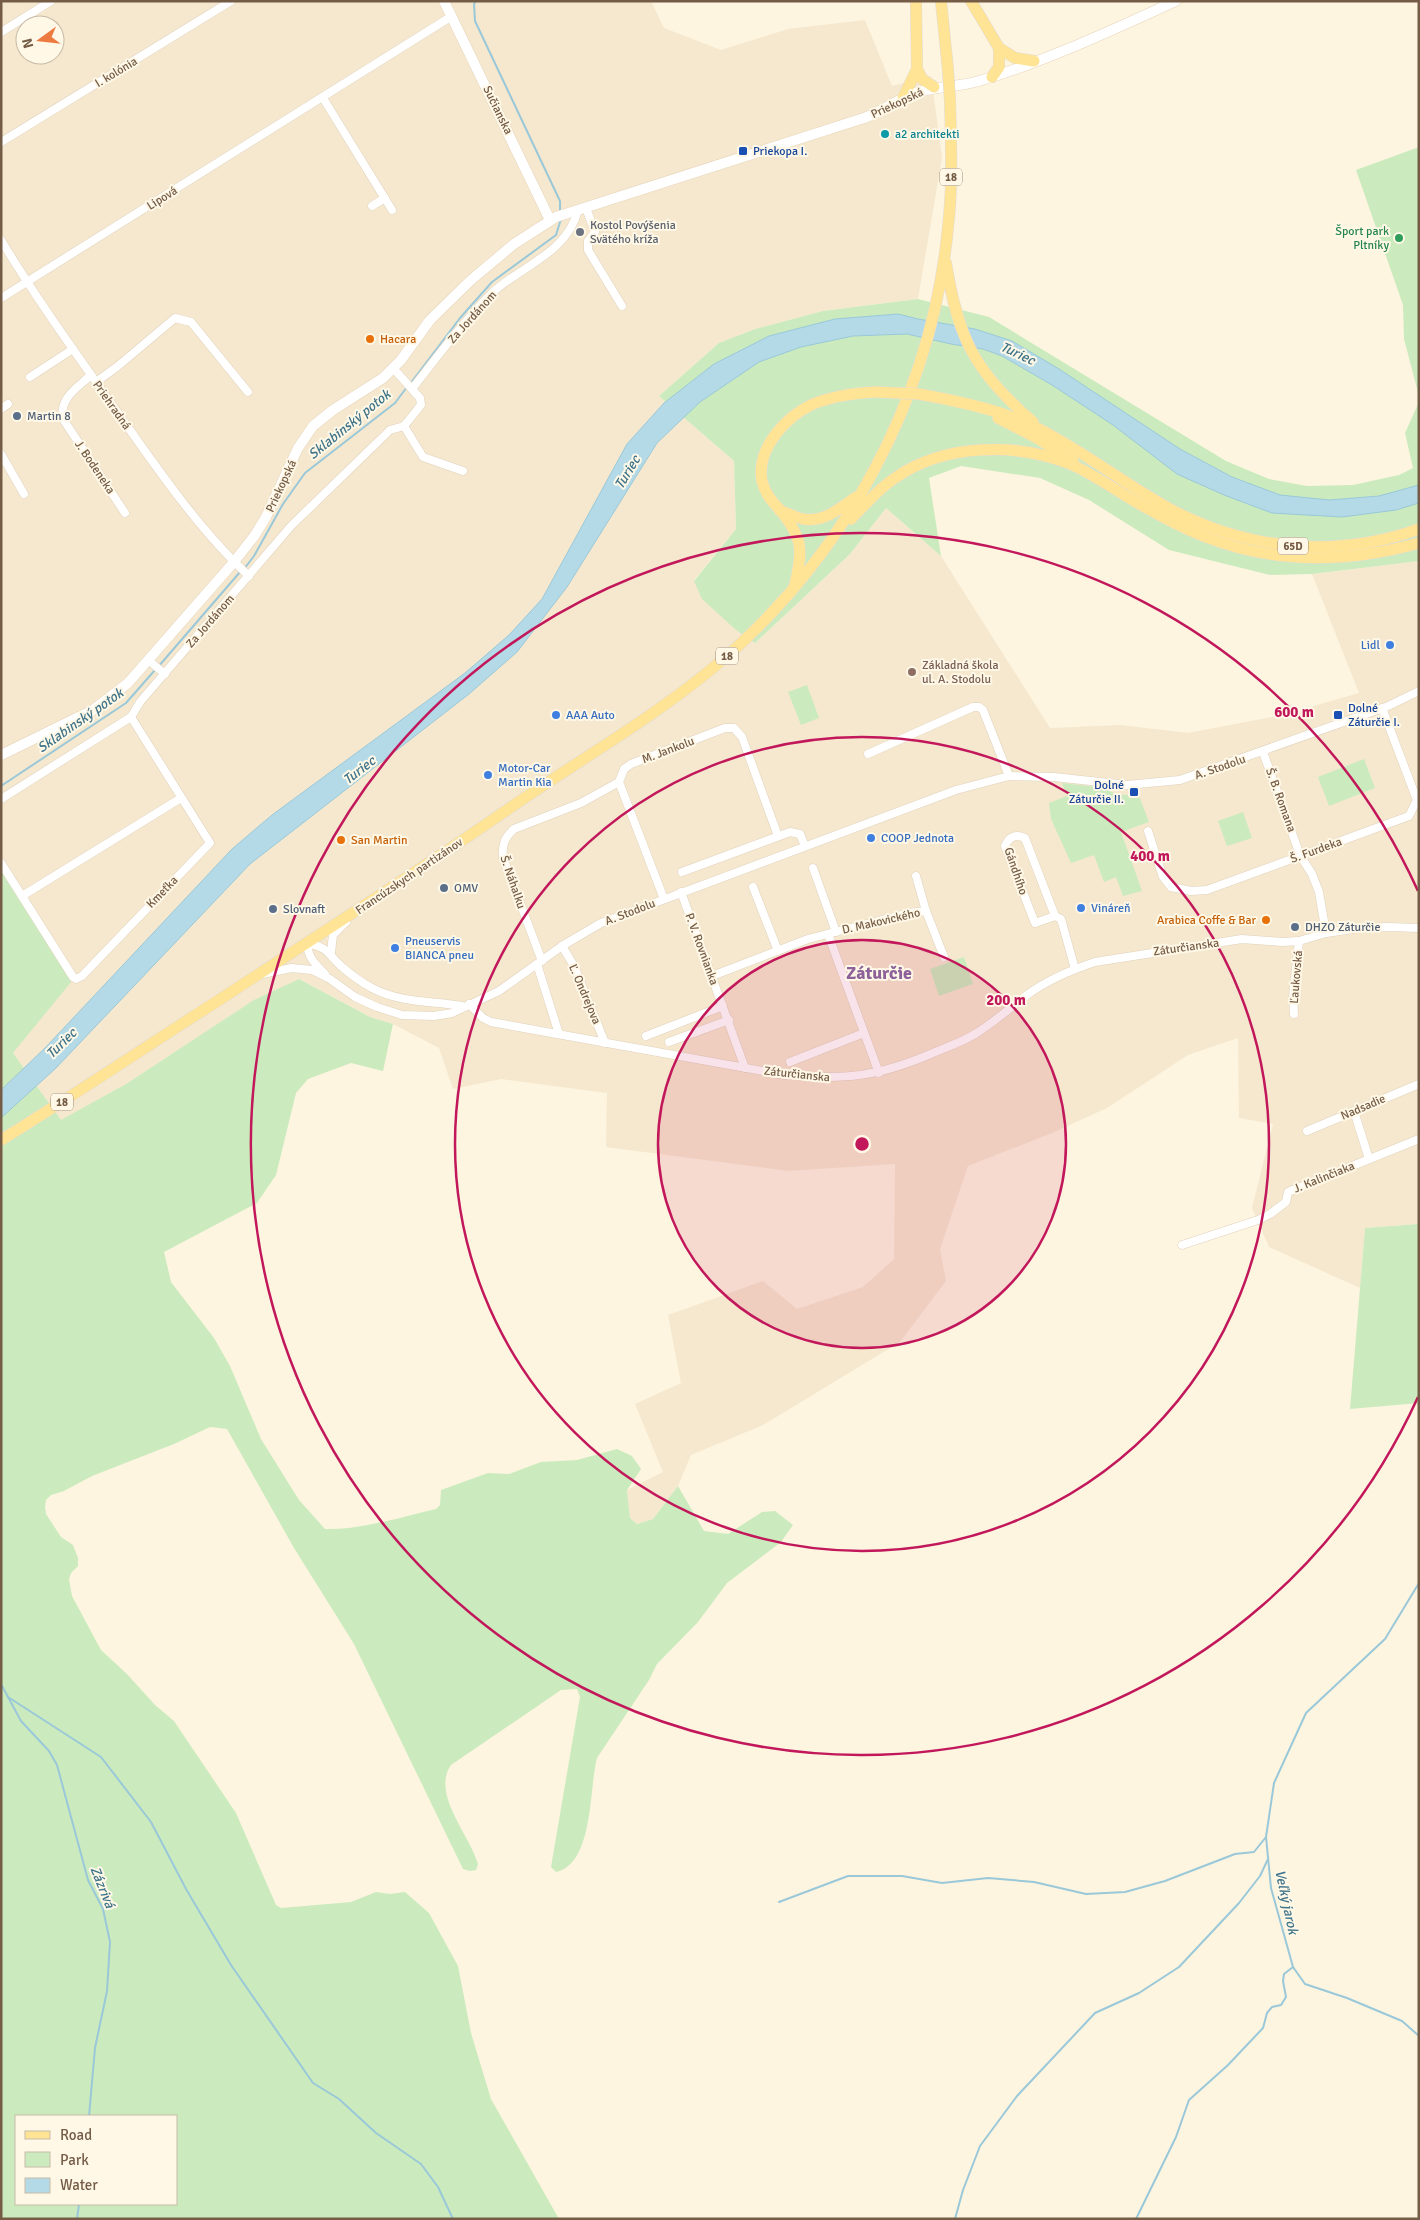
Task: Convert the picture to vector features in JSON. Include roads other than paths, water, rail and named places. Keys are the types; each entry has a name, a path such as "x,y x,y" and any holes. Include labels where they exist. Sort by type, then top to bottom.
{"main road":[{"path":"916,1 917,69 922,79 934,87"},
{"name":"18","path":"795,585 834,536 860,495 898,422 922,357 945,255 950,200 950,100 941,1"},
{"path":"971,1 999,48 1016,58 1034,61"},
{"path":"992,76 999,67 999,48"},
{"path":"903,98 917,69"},
{"path":"945,255 951,297 958,321 978,363 1006,398 1041,430"},
{"path":"795,585 801,561 800,544 796,534 766,492 761,470 764,454 776,433 792,418 812,405 844,395 876,392 911,394 945,399 991,410 1041,430"},
{"path":"976,407 1037,438 1105,483"},
{"name":"65D","path":"1041,430 1171,509 1210,527 1249,539 1299,547 1342,546 1381,540 1419,529"},
{"path":"834,536 881,488 895,477 912,467 949,454 970,450 993,450 1041,456 1070,464 1105,483"},
{"name":"65D","path":"1105,483 1163,518 1186,529 1247,550 1279,556 1324,558 1363,556 1419,543"},
{"path":"780,511 815,520 836,511 860,495"},
{"path":"1400,548 1419,548"},
{"name":"Francúzskych partizánov","path":"1,1140 308,943 676,696 735,648 795,585"}],"street":[{"path":"1,32 51,1"},
{"name":"I. kolónia","path":"1,142 231,1"},
{"name":"Sučianska","path":"444,1 553,219"},
{"name":"Priekopská","path":"3,751 99,706 151,663 236,564 266,517 307,433 333,410 375,384 394,368 430,320 471,280 509,248 553,219 864,118 884,110 903,98 934,87 969,84 992,76 1069,48 1176,1"},
{"name":"Lipová","path":"1,298 452,16"},
{"path":"322,98 392,210"},
{"path":"372,206 385,198"},
{"path":"578,210 595,232 588,241 588,250 622,306"},
{"name":"Za Jordánom","path":"412,389 469,318 491,295 552,250 564,238 578,210"},
{"name":"Priehradná","path":"1,240 27,282 157,469 236,564 249,576"},
{"path":"96,382 175,318 192,322 248,392"},
{"path":"30,377 73,349"},
{"path":"394,368 420,398 421,405 404,426 423,457 462,471"},
{"name":"J. Bodeneka","path":"91,375 65,399 62,405 62,419 125,513"},
{"path":"1,409 8,404"},
{"name":"Za Jordánom","path":"1,799 130,717 290,526 390,430 404,426"},
{"path":"1,454 24,494"},
{"path":"151,663 165,674"},
{"name":"A. Stodolu","path":"465,1005 498,991 562,946 601,923 956,790 1009,776 1045,777 1127,785 1152,784 1195,776 1382,708 1419,691"},
{"path":"868,754 973,706 983,710 1009,776"},
{"name":"Š. Furdeka","path":"1148,831 1163,876 1170,886 1191,892 1207,890 1409,816 1416,800 1382,708"},
{"name":"Kmeťka","path":"22,896 76,979 82,976 210,843 130,717"},
{"name":"M. Jankolu","path":"619,782 624,769 631,764 725,728 734,728 742,737 778,836"},
{"name":"Š. B. Romana","path":"1263,752 1300,855 1312,874 1319,892 1326,933"},
{"path":"619,782 664,899"},
{"name":"Š. Náhalku","path":"540,962 503,858 502,849 506,836 514,829 581,803 619,782"},
{"path":"1,863 22,896 181,798"},
{"path":"682,872 778,836 796,832 800,834 805,846"},
{"name":"Gándhího","path":"1055,916 1035,922 1005,846 1007,840 1012,836 1018,835 1025,838 1055,916 1061,919 1074,969"},
{"name":"D. Makovického","path":"813,868 832,933"},
{"name":"D. Makovického","path":"916,876 926,911 944,956"},
{"path":"753,887 778,951"},
{"name":"P. V. Rovnianka","path":"681,892 745,1068"},
{"path":"331,952 333,935 356,911"},
{"name":"D. Makovického","path":"712,976 832,933 909,913 926,911"},
{"name":"Záturčianska","path":"465,1005 491,1022 785,1075 828,1079 879,1073 902,1066 975,1035 1028,994 1074,969 1112,958 1230,940 1299,941 1326,933 1380,927 1419,928"},
{"path":"832,933 879,1073"},
{"name":"Ľaukovská","path":"1294,1014 1293,997 1299,941"},
{"path":"308,943 321,946 331,952 340,965 349,973 384,993 411,1001 465,1005 452,1013 434,1016 402,1015 365,1002 330,978 313,962 308,952 308,943"},
{"name":"Ľ. Ondrejova","path":"562,946 574,966 605,1043"},
{"path":"540,962 559,1034"},
{"path":"258,974 292,968 304,968 330,978"},
{"path":"646,1036 723,1006"},
{"path":"669,1042 729,1020"},
{"path":"790,1062 864,1033"},
{"name":"Nadsadie","path":"1307,1131 1419,1084"},
{"path":"1354,1111 1369,1159"},
{"name":"J. Kalinčiaka","path":"1182,1245 1258,1220 1286,1202 1288,1192 1419,1139"}],"water":[{"name":"Turiec","path":"898,314 975,329 1012,341 1059,369 1180,449 1232,477 1280,495 1329,500 1379,496 1419,485 1419,503 1396,510 1342,517 1272,513 1224,495 1177,474 1113,425 1052,385 1002,356 983,349 907,334 853,336 801,347 759,362 700,402 657,443 567,587 517,652 469,694 250,864 56,1068 1,1118 1,1090 45,1048 232,849 272,815 465,673 509,635 542,599 627,444 664,403 714,364 769,336 835,319"}],"waterway":[{"name":"Sklabinský potok","path":"476,1 474,4 475,21 560,201 560,211"},
{"name":"Sklabinský potok","path":"410,384 460,318 492,282 556,235 561,219"},
{"name":"Sklabinský potok","path":"244,569 254,556 283,504 305,473 395,403 407,387"},
{"name":"Sklabinský potok","path":"158,667 240,572"},
{"name":"Sklabinský potok","path":"1,786 126,703 155,670"},
{"name":"Veľký jarok","path":"1136,2219 1176,2137 1189,2100 1228,2065 1263,2028 1267,2013 1272,2007 1281,2005 1286,1997 1283,1981 1284,1974 1293,1967 1271,1888 1266,1837 1274,1783 1306,1713 1385,1639 1419,1583"},
{"name":"Zázrivá","path":"1,1684 21,1721 49,1751 57,1765 88,1880 103,1909 110,1942 107,1991 95,2048 89,2115"},
{"path":"8,1697 101,1757 151,1822 186,1889 231,1965 313,2083 339,2099 376,2133 421,2164 438,2187 453,2219"},
{"path":"779,1902 848,1876 902,1876 942,1883 988,1878 1034,1882 1086,1894 1125,1892 1165,1881 1235,1854 1254,1852 1266,1837"},
{"path":"955,2219 963,2190 980,2146 1017,2096 1095,2013 1139,1993 1179,1967 1239,1903 1260,1876 1268,1859"},
{"path":"1293,1967 1305,1984 1347,1998 1402,2021 1419,2036"},
{"name":"Zázrivá","path":"77,2219 79,2205"}],"place":[{"name":"a2 architekti","path":"885,134"},
{"name":"Priekopa I.","path":"743,151"},
{"name":"Kostol Povýšenia Svätého kríža","path":"580,232"},
{"name":"Šport park Pltníky","path":"1399,238"},
{"name":"Hacara","path":"370,339"},
{"name":"Martin 8","path":"17,416"},
{"name":"Lidl","path":"1390,645"},
{"name":"Základná škola ul. A. Stodolu","path":"912,672"},
{"name":"AAA Auto","path":"556,715"},
{"name":"Dolné Záturčie I.","path":"1338,715"},
{"name":"Motor-Car Martin Kia","path":"488,775"},
{"name":"Dolné Záturčie II.","path":"1134,792"},
{"name":"COOP Jednota","path":"871,838"},
{"name":"San Martin","path":"341,840"},
{"name":"OMV","path":"444,888"},
{"name":"Vináreň","path":"1081,908"},
{"name":"Slovnaft","path":"273,909"},
{"name":"Arabica Coffe & Bar","path":"1266,920"},
{"name":"DHZO Záturčie","path":"1295,927"},
{"name":"Pneuservis BIANCA pneu","path":"395,948"}],"district":[{"name":"Záturčie","path":"879,973"}]}
